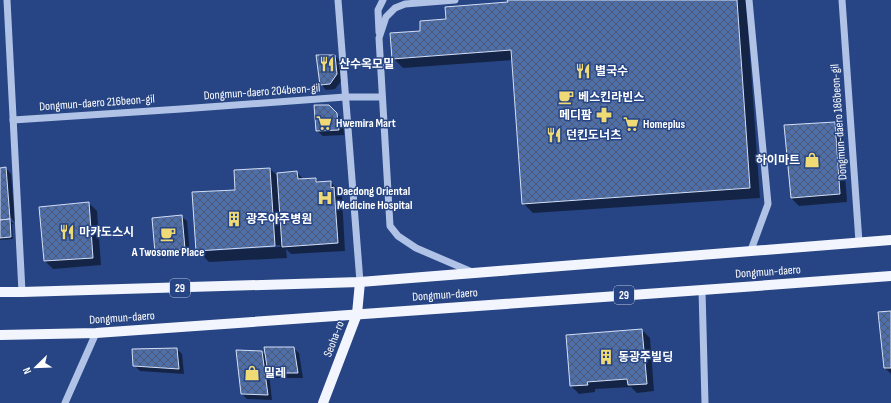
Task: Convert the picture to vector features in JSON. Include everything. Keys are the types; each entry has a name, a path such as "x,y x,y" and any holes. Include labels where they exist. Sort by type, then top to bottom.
{"main road":[{"name":"Dongmun-daero","path":"0,292 360,282 891,240"},
{"name":"Dongmun-daero","path":"0,335 96,333 891,276"},
{"name":"Seoha-ro","path":"323,403 357,314 360,282"}],"lane":[{"path":"7,0 22,292"},
{"path":"338,0 360,282"},
{"path":"384,0 378,10 390,226 398,236 416,248 474,273"},
{"path":"379,38 386,17 395,8 405,4 455,0"},
{"path":"749,0 768,204 751,250"},
{"name":"Dongmun-daero 186beon-gil","path":"842,0 859,242"},
{"name":"Dongmun-daero 204beon-gil","path":"181,109 345,97 382,97"},
{"name":"Dongmun-daero 216beon-gil","path":"14,120 181,109"},
{"path":"702,290 705,403"},
{"path":"65,403 96,333"}],"building":[{"name":"Homeplus","path":"507,0 737,0 750,188 522,204 511,50 392,59 390,33 420,31 420,21 446,19 445,7 508,2"},
{"name":"산수옥모밀","path":"316,55 335,55 337,74 330,84 320,85"},
{"path":"314,105 329,105 337,113 339,130 316,131"},
{"name":"하이마트","path":"835,122 840,194 791,198 784,125"},
{"path":"6,167 10,219 0,220 0,168"},
{"name":"광주아주병원","path":"270,168 275,246 196,251 192,192 235,190 234,170"},
{"path":"297,171 298,179 316,178 316,182 331,181 331,188 334,187 338,243 282,247 277,173"},
{"name":"마카도스시","path":"89,202 93,258 44,261 39,207"},
{"name":"A Twosome Place","path":"182,215 185,249 155,253 152,218"},
{"path":"10,219 11,237 0,238 0,220"},
{"path":"891,311 891,368 884,368 878,312"},
{"name":"동광주빌딩","path":"642,329 647,384 628,385 627,379 587,382 588,385 570,386 566,335"},
{"path":"264,347 294,347 298,373 268,373"},
{"path":"177,348 179,369 133,366 132,349"},
{"name":"밀레","path":"236,350 262,351 268,395 241,394"}],"place":[{"name":"산수옥모밀","path":"327,64"},
{"name":"별국수","path":"583,71"},
{"name":"베스킨라빈스","path":"566,97"},
{"name":"메디팜","path":"604,115"},
{"name":"Hwemira Mart","path":"324,123"},
{"name":"Homeplus","path":"631,124"},
{"name":"던킨도너츠","path":"554,135"},
{"name":"하이마트","path":"812,160"},
{"name":"Daedong Oriental Medicine Hospital","path":"325,198"},
{"name":"광주아주병원","path":"234,219"},
{"name":"마카도스시","path":"67,232"},
{"name":"A Twosome Place","path":"168,234"},
{"name":"동광주빌딩","path":"606,357"},
{"name":"밀레","path":"252,373"}]}
